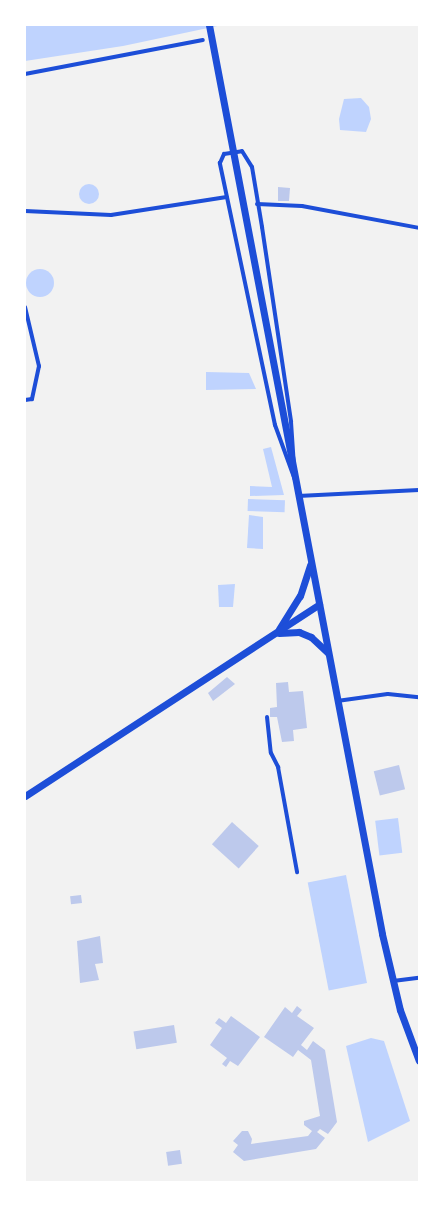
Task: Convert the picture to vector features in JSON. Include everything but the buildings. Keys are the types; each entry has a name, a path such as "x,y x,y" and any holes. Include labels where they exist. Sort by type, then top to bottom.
{"highway":[{"path":"209,25 310,564 393,981 408,1039 419,1061"},
{"path":"276,633 300,596 310,564"},
{"path":"25,796 319,604"},
{"path":"276,633 299,632 320,643 328,654"}],"street":[{"path":"25,74 203,40"},
{"path":"242,151 252,167 292,422 295,480 275,425 220,163 224,154 242,151"},
{"path":"25,211 111,215 227,197"},
{"path":"257,204 302,206 419,228"},
{"path":"25,307 39,366 32,399 25,400"},
{"path":"298,496 419,490"},
{"path":"337,701 388,694 419,697"},
{"path":"266,717 271,753 278,767 297,872"},
{"path":"393,981 419,978"}],"water":[{"path":"25,25 222,25 123,46 25,61"},
{"path":"361,98 369,107 371,119 366,132 340,130 339,119 344,99"},
{"path":"89,184 96,187 99,194 96,201 89,204 82,201 79,194 82,187"},
{"path":"40,269 50,273 54,283 50,293 40,297 30,293 26,283 30,273"},
{"path":"206,372 249,373 256,389 206,390"},
{"path":"271,447 284,495 250,496 250,486 272,487 263,449"},
{"path":"248,499 285,500 285,512 248,511"},
{"path":"249,515 263,517 263,549 247,548"},
{"path":"235,584 233,607 219,607 218,585"},
{"path":"398,818 402,853 379,856 375,821"},
{"path":"346,875 367,983 329,990 308,882"},
{"path":"371,1038 384,1041 410,1121 368,1142 346,1046"}]}
